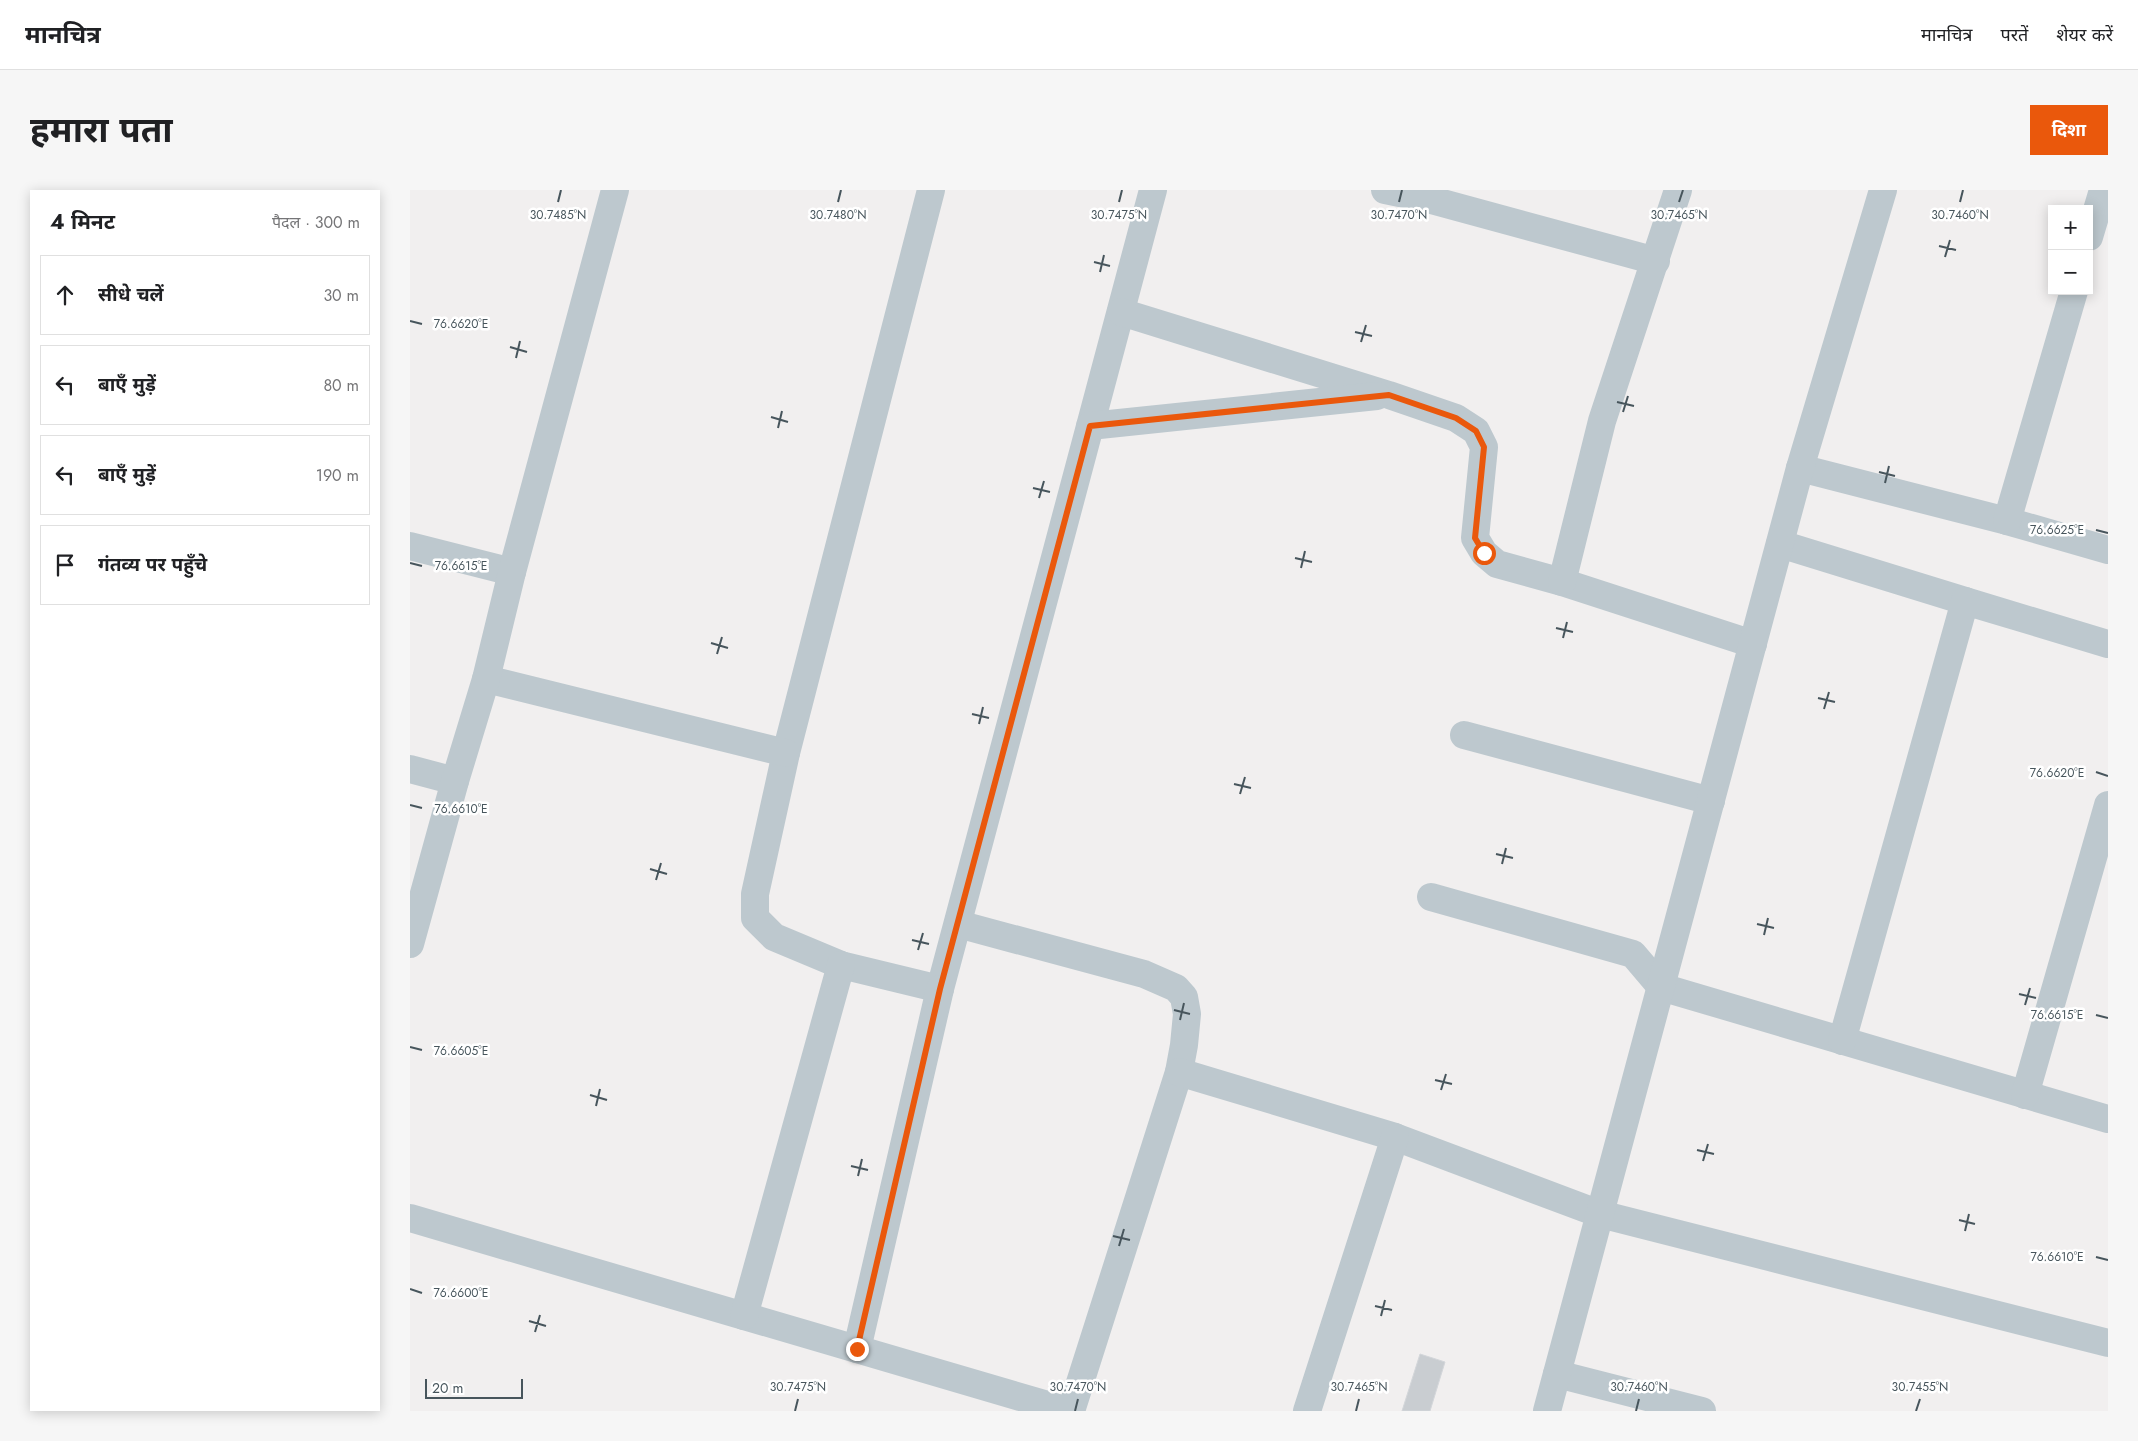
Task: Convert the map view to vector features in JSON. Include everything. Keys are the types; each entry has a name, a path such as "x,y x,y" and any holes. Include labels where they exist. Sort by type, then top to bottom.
{"street":[{"path":"410,944 455,781 486,679 512,572 615,190"},
{"path":"931,190 786,753 755,894 755,918 774,937 841,965 940,989"},
{"path":"857,1349 940,989 1153,190"},
{"path":"1385,190 1425,194 1656,261"},
{"path":"1562,582 1602,421 1678,190"},
{"path":"1547,1411 1800,468 1883,190"},
{"path":"2093,224 2103,190"},
{"path":"2007,521 2073,295"},
{"path":"1120,312 1389,395 1456,418 1476,431 1484,447 1475,538 1484,553 1497,564 1562,582 1754,644"},
{"path":"1090,426 1389,395"},
{"path":"1800,468 2007,521 2108,550"},
{"path":"1780,544 2108,644"},
{"path":"410,546 512,572"},
{"path":"1842,1041 1965,601"},
{"path":"486,679 786,753"},
{"path":"1464,735 1711,801"},
{"path":"410,769 455,781"},
{"path":"2025,1095 2108,805"},
{"path":"1431,897 1633,954 1661,987 2108,1120"},
{"path":"410,1218 1069,1411 1179,1072 1187,1014 1184,998 1176,988 1144,974 958,924"},
{"path":"744,1316 841,965"},
{"path":"1179,1072 1395,1137 1600,1214 2108,1343"},
{"path":"1307,1411 1395,1137"},
{"path":"1557,1374 1702,1411"}],"building":[{"path":"1420,1354 1445,1362 1430,1411 1402,1411"}],"route":[{"path":"857,1349 940,989 1090,426 1389,395 1456,418 1476,431 1484,447 1475,538 1484,553"}]}
